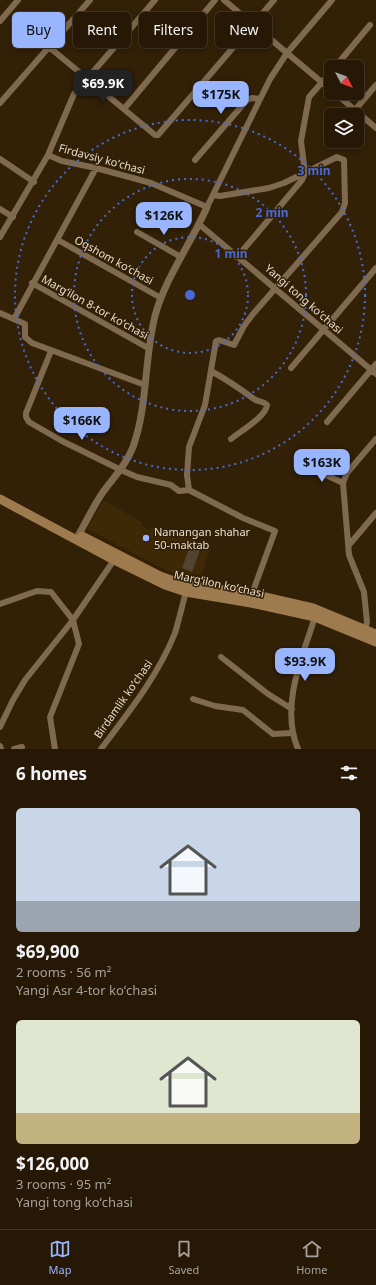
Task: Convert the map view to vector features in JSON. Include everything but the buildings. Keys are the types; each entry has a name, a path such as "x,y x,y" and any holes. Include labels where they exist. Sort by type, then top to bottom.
{"main road":[{"name":"Margʻilon koʻchasi","path":"0,493 160,576 194,586 252,594 313,608 376,634"},
{"name":"Margʻilon koʻchasi","path":"0,499 114,560 165,585 186,592 251,603 315,617 376,642"}],"street":[{"path":"0,21 18,0"},
{"path":"65,29 90,0"},
{"name":"Firdavsiy koʻchasi","path":"155,0 74,94 48,155 62,161 96,168 151,183 208,207"},
{"path":"124,109 215,0"},
{"path":"224,0 239,12"},
{"path":"264,12 274,0"},
{"path":"79,534 102,493 121,470 133,446 141,413 148,348 155,314 161,298 200,224 270,79 287,52 332,0"},
{"path":"341,60 370,25"},
{"path":"238,256 295,190 305,173 301,141 304,118 309,97 322,82 272,39"},
{"path":"0,103 48,48"},
{"path":"50,48 155,135 161,133 234,48"},
{"path":"358,108 376,85"},
{"path":"195,160 247,100 252,98 260,99"},
{"path":"344,100 354,108"},
{"path":"364,117 376,128"},
{"path":"0,238 34,182 48,155"},
{"path":"189,490 187,475 189,447 203,413 217,340 234,345 247,321 345,208 345,165 342,158 337,157 284,183 269,188 220,196 213,195"},
{"path":"0,159 34,182"},
{"name":"Oqshom koʻchasi","path":"14,319 32,283 58,240 96,168"},
{"path":"0,209 13,217"},
{"name":"Yangi tong koʻchasi","path":"200,224 374,372"},
{"path":"137,232 181,258"},
{"name":"Oqshom koʻchasi","path":"58,240 161,298"},
{"path":"291,368 376,268"},
{"name":"Margʻilon 8-tor koʻchasi","path":"32,283 148,348"},
{"path":"0,313 25,324 26,340 51,351 145,384"},
{"path":"51,351 26,413 28,420 35,426 62,441 121,470 138,477 171,485 179,492 189,490 243,518 275,531 252,594"},
{"path":"327,422 374,372 376,364"},
{"path":"211,371 230,381 255,400 262,401 267,405 265,410 231,439"},
{"path":"365,630 367,622 364,592 349,555 343,483 347,474 376,439"},
{"path":"309,467 343,483"},
{"path":"349,545 375,515"},
{"path":"0,727 13,700 25,680 73,620 114,560"},
{"path":"0,603 37,591 51,592 73,620 79,644 50,717 56,749"},
{"name":"Birdamlik koʻchasi","path":"100,749 140,696 166,652 175,632 186,592"},
{"path":"298,749 293,733 292,694 315,617"},
{"path":"221,657 268,694 292,709"},
{"path":"193,699 215,706 243,710 273,734 293,733"},
{"path":"14,749 22,747"}],"shaded area":[{"name":"Namangan shahar 50-maktab","path":"104,500 143,523 141,525 149,530 152,527 211,545 202,575 172,573 87,529"},
{"path":"190,546 200,550 192,572 182,568"}],"place":[{"name":"Namangan shahar 50-maktab","path":"146,538"}]}
